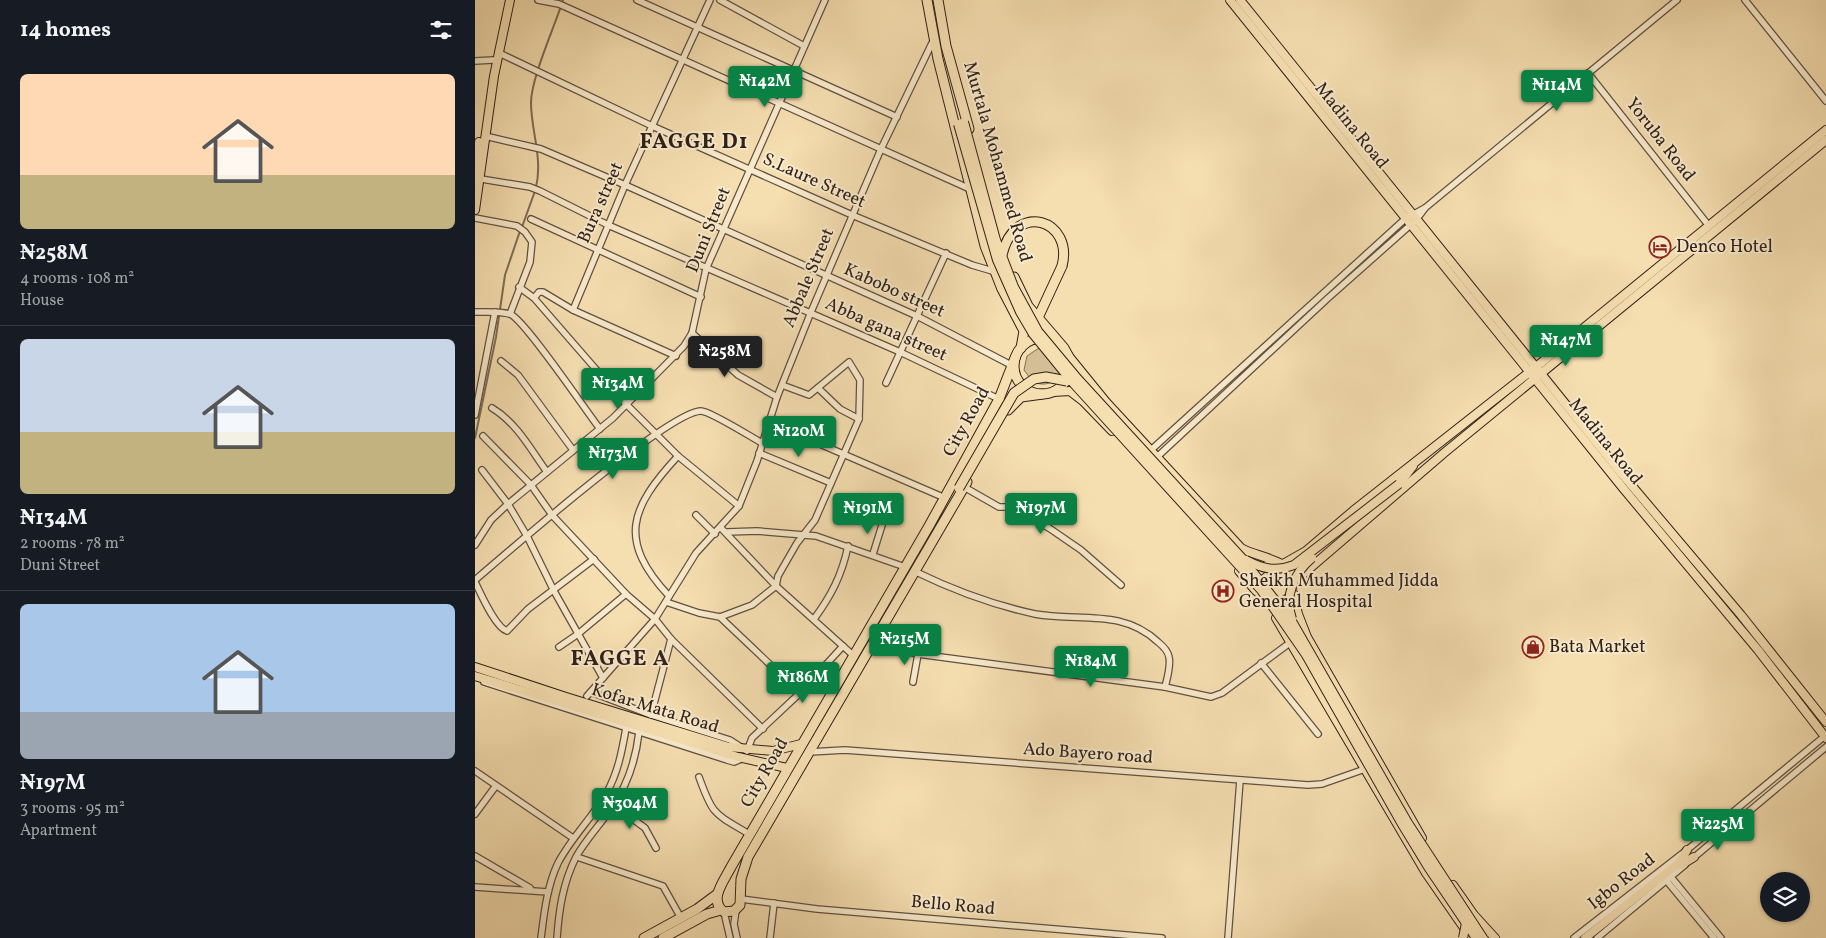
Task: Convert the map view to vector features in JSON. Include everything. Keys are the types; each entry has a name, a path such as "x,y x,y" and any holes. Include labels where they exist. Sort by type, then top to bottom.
{"highway":[{"name":"Murtala Mohammed Road","path":"927,0 938,59 985,246 1024,331 1024,345"},
{"name":"Murtala Mohammed Road","path":"938,0 945,46 1003,252 1018,286 1037,319 1065,351"},
{"path":"1001,255 1007,236 1012,231 1021,224 1036,222 1048,225 1057,233 1063,248 1062,266 1014,362 1016,376 1020,384 1035,393 1053,392 1062,386 1068,376 1070,365 1065,351 1057,343 1042,338 1024,345"},
{"name":"City Road","path":"741,898 742,874 748,857 875,636 945,498 999,399 1014,362"},
{"path":"961,488 1014,392 1034,379 1046,377 1070,382"},
{"name":"City Road","path":"718,893 749,834 801,744 854,656 955,501 1011,405 1021,397 1043,394"},
{"path":"644,938 681,918 718,893 732,887 741,898 736,910 722,911 701,917 663,938"},
{"path":"718,893 716,902 722,911"}],"main road":[{"path":"475,210 477,176 493,60 505,0"},
{"path":"477,176 510,0"},
{"name":"Madina Road","path":"1230,0 1279,55"},
{"name":"Madina Road","path":"1239,0 1279,55 1825,736"},
{"path":"959,93 961,123 990,242 1009,290 1033,334 1070,382 1202,522 1261,590 1283,619 1306,655 1423,859 1476,938"},
{"path":"948,98 961,123 1001,255 1025,309 1057,356 1242,558 1293,623 1433,864 1483,938"},
{"path":"1295,581 1423,472 1535,372 1826,130"},
{"path":"1258,594 1255,586 1258,572 1270,563 1280,563 1306,552 1414,463 1535,372 1826,140"},
{"path":"1065,351 1085,379 1241,548 1280,563 1292,572 1295,581 1293,593 1298,614 1307,637 1426,845 1474,916 1495,938"},
{"name":"Madina Road","path":"1535,372 1726,598 1826,722"},
{"path":"1053,392 1070,391 1083,401 1266,601 1426,873 1471,938"},
{"path":"1293,623 1290,614 1290,594 1298,572 1400,485 1414,463"},
{"path":"1242,558 1265,569 1284,569 1294,566 1400,485 1423,472"},
{"path":"1266,601 1284,601 1293,593"},
{"name":"Kofar Mata Road","path":"475,666 557,695 787,768"},
{"name":"Kofar Mata Road","path":"475,677 743,754 773,751 801,744"},
{"path":"1591,938 1671,874 1687,850"},
{"path":"1585,938 1694,857"},
{"path":"1463,938 1466,923"}],"street":[{"path":"538,0 559,4 970,189"},
{"path":"637,0 897,117"},
{"name":"Bura street","path":"573,310 597,249 710,0"},
{"path":"720,0 804,46"},
{"name":"Duni Street","path":"475,545 491,520 627,405 676,356 692,332 706,269 825,0"},
{"path":"1154,453 1411,219 1677,0"},
{"path":"1745,0 1826,101"},
{"name":"Abbale Street","path":"651,715 589,694 655,619 696,553 721,528 739,506 777,397 826,276 881,149 935,37"},
{"name":"S.Laure Street","path":"499,53 652,126 852,215 996,272"},
{"path":"475,61 493,60"},
{"name":"Yoruba Road","path":"1588,73 1709,226"},
{"name":"Kabobo street","path":"485,136 541,149 723,228 1014,362"},
{"name":"Abba gana street","path":"477,176 530,187 540,191 608,225 706,269 811,312 1011,405"},
{"path":"475,218 517,226 525,232 532,242 533,250 530,262 510,314"},
{"path":"531,219 701,297"},
{"path":"886,383 946,253"},
{"path":"519,288 534,298 627,405 678,456 739,506"},
{"path":"534,298 539,292 543,292 573,310 676,356"},
{"path":"475,312 510,314 531,336 600,429"},
{"path":"475,415 495,312"},
{"path":"692,332 738,375 777,397"},
{"path":"501,361 518,375 573,450"},
{"path":"678,456 647,493 635,524 636,540 641,559 667,599 699,613 720,617 752,605 776,586 779,576 815,520 859,419 860,380 851,364 846,363 818,388 807,395 782,385"},
{"path":"818,388 840,409 859,419"},
{"path":"492,408 505,416 514,426 547,472"},
{"path":"594,559 528,609 506,630 495,619 475,581 527,536 667,426 701,411 762,443"},
{"path":"769,422 844,452 945,498"},
{"path":"483,436 531,485 552,516 626,594 655,619 671,639 763,729"},
{"path":"759,453 831,483"},
{"path":"482,470 508,504 527,536 554,591 603,678"},
{"path":"961,488 999,507 1012,507 1049,528 1081,550 1121,585"},
{"path":"696,515 715,534"},
{"path":"873,554 883,522"},
{"path":"721,528 727,532 776,586 854,656"},
{"path":"727,532 757,531 816,536 873,554 961,593 1035,614 1089,616 1117,621 1137,628 1158,642 1170,657 1165,687"},
{"path":"814,619 834,589 844,567 848,546"},
{"path":"559,648 626,594"},
{"path":"1719,604 1726,598"},
{"path":"720,617 800,693"},
{"path":"875,636 906,651 918,654 1165,687 1211,696 1217,696 1291,642"},
{"path":"671,639 651,715 730,740 743,754"},
{"path":"475,677 734,762 743,754 752,738 800,693 843,646"},
{"path":"913,682 918,654"},
{"path":"1261,663 1318,734"},
{"path":"541,938 548,892 557,865 573,838 606,794 619,763 626,728"},
{"path":"557,938 562,890 577,857 614,805 626,782 634,758 639,732"},
{"name":"Igbo Road","path":"1574,938 1687,850 1825,736"},
{"path":"1694,857 1826,746"},
{"name":"Ado Bayero road","path":"807,752 845,750 1240,780 1323,784 1365,769"},
{"path":"475,772 573,838"},
{"path":"699,777 709,806 715,814 749,834"},
{"path":"1228,938 1240,780"},
{"path":"475,814 495,787"},
{"path":"614,805 645,828 657,848"},
{"path":"475,856 532,889"},
{"path":"577,857 663,886 681,918"},
{"path":"1671,874 1714,938"},
{"path":"1671,874 1721,938"},
{"name":"Igbo Road","path":"1597,938 1671,874"},
{"path":"475,887 532,889 548,892"},
{"name":"Bello Road","path":"741,898 774,903 1162,938"},
{"path":"770,938 774,903"},
{"path":"736,910 734,924 737,938"},
{"path":"722,911 730,938"}],"shaded area":[{"path":"1039,348 1046,348 1061,369 1056,378 1050,383 1033,382 1024,370 1027,356"}],"waterway":[{"path":"536,187 538,166 531,103 532,92 539,66 563,0"},
{"path":"522,227 535,191"},
{"path":"475,438 496,337 505,275 520,231"}],"place":[{"name":"Denco Hotel","path":"1660,247"},
{"name":"Sheikh Muhammed Jidda General Hospital","path":"1223,591"},
{"name":"Bata Market","path":"1533,647"}],"district":[{"name":"FAGGE D1","path":"694,142"},
{"name":"FAGGE A","path":"620,659"}]}
